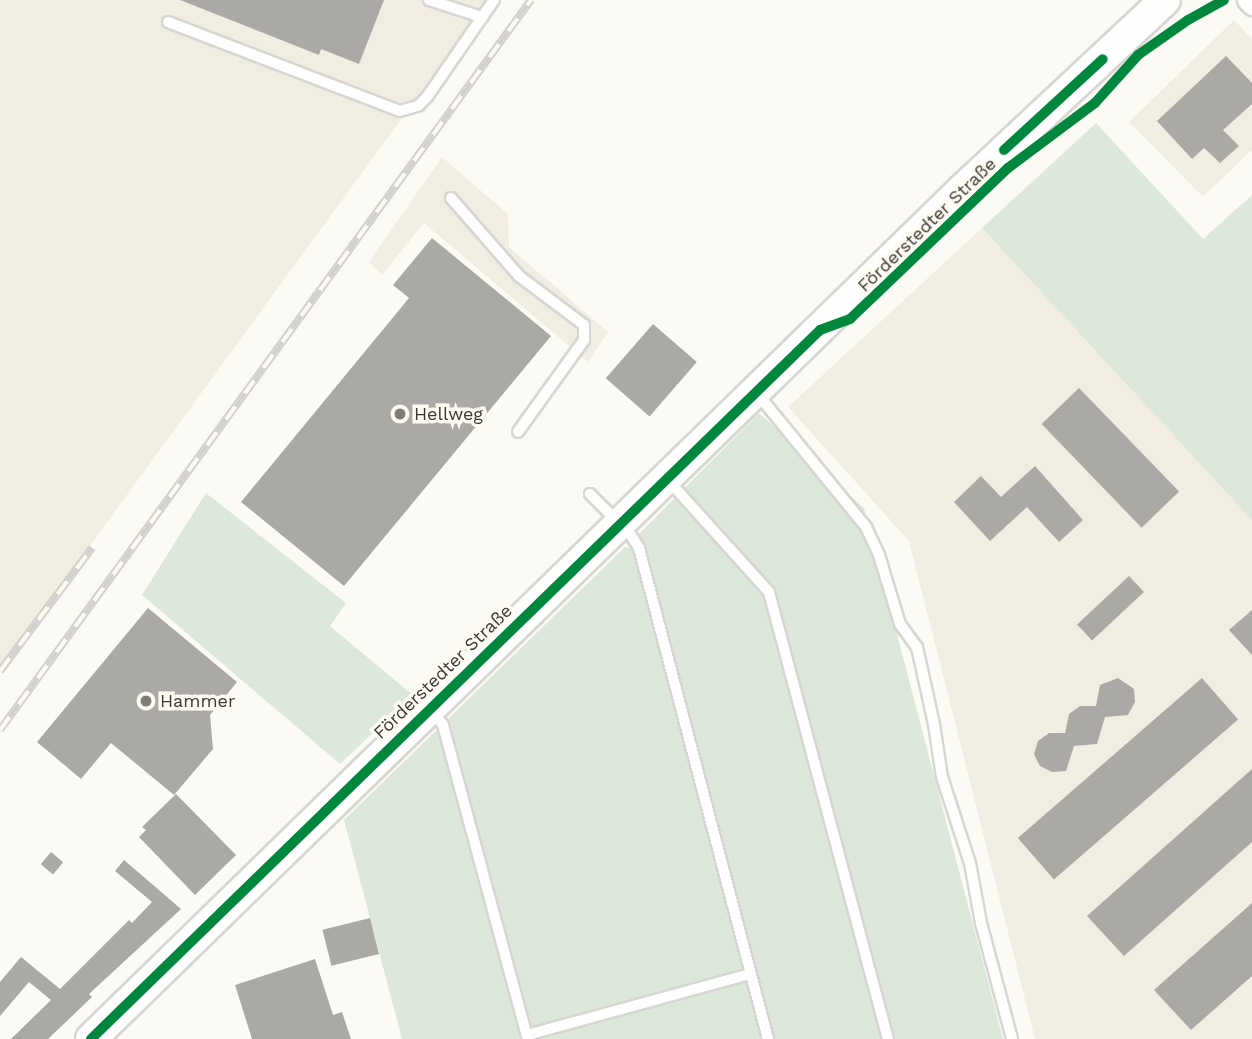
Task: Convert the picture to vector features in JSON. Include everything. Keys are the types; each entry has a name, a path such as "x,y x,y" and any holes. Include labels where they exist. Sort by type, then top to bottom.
{"main road":[{"name":"Förderstedter Straße","path":"95,1037 1153,4"}],"street":[{"path":"1248,0 1252,4"}],"lane":[{"path":"429,0 482,17"},
{"path":"168,22 400,111 418,106 427,97 494,0"},
{"path":"451,198 519,276 584,325 584,340 518,432"},
{"path":"756,392 866,527 879,555 900,624 917,647 934,724 942,777 970,863 981,923 1012,1039"},
{"path":"668,479 769,592 888,1039"},
{"path":"590,494 621,524 639,548 768,1039"},
{"path":"430,709 443,725 527,1037 750,974"}],"shaded area":[{"path":"0,0 488,0 0,669"},
{"path":"1234,20 1252,39 1252,150 1203,197 1129,122"},
{"path":"442,157 508,214 509,247 608,332 588,362 424,223 382,275 369,262"},
{"path":"982,228 1252,519 1252,1039 1035,1039 909,541 788,407"}],"green space":[{"path":"1096,123 1203,239 1252,195 1252,520 982,228"},
{"path":"759,413 864,508 1003,1039 402,1039 344,820 625,547 636,550 642,545 639,534"},
{"path":"206,493 346,603 330,626 413,695 340,764 142,595"}],"building":[{"path":"180,0 384,0 359,64 321,49 319,55"},
{"path":"1226,56 1252,83 1252,104 1223,130 1239,146 1220,163 1204,148 1192,159 1157,121"},
{"name":"Hellweg","path":"432,238 551,336 344,586 241,502 409,298 393,285"},
{"path":"653,324 697,362 650,416 606,378"},
{"path":"1079,388 1179,492 1142,528 1042,424"},
{"path":"1035,466 1083,520 1059,542 1027,507 990,541 954,502 981,476 1001,497"},
{"path":"1129,576 1144,592 1092,641 1077,624"},
{"name":"Hammer","path":"148,608 237,682 210,715 213,749 174,795 111,743 81,779 37,742"},
{"path":"1252,610 1252,655 1229,630"},
{"path":"1118,678 1134,689 1135,702 1128,715 1105,717 1097,744 1074,746 1066,771 1052,772 1040,766 1034,754 1038,741 1049,733 1065,733 1069,714 1080,706 1096,706 1100,685"},
{"path":"1202,678 1238,720 1054,880 1018,838"},
{"path":"1252,769 1252,842 1124,956 1087,916"},
{"path":"176,794 236,855 195,895 139,837 146,830 142,827"},
{"path":"51,852 63,862 53,875 41,864"},
{"path":"124,860 181,909 89,994 92,997 48,1039 11,1039 51,1000 29,982 0,1016 0,982 21,957 60,989 129,920 132,923 152,902 115,871"},
{"path":"1252,903 1252,976 1191,1030 1154,990"},
{"path":"370,918 379,954 331,966 322,930"},
{"path":"315,959 333,1015 342,1012 351,1039 252,1039 235,985"}],"railway":[{"path":"0,730 531,0"},
{"path":"0,671 92,548"}],"cycle path":[{"path":"91,1039 820,330 850,319 1008,168 1095,103 1138,55 1188,20 1224,0"},
{"path":"1004,150 1103,59"}],"place":[{"name":"Hellweg","path":"400,414"},
{"name":"Hammer","path":"146,701"}]}
